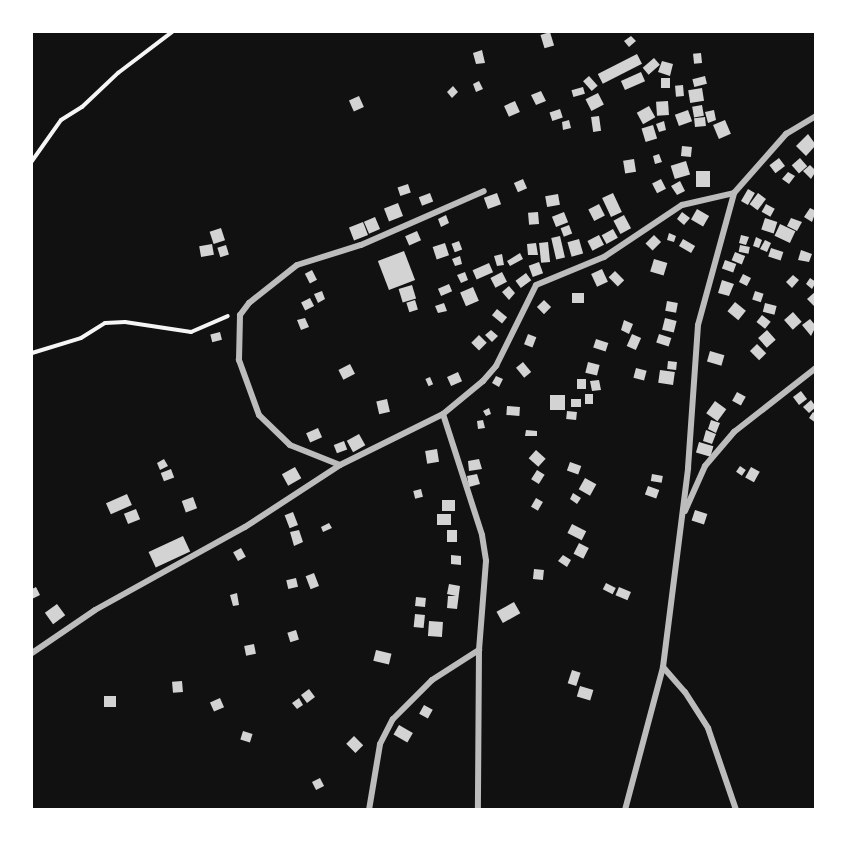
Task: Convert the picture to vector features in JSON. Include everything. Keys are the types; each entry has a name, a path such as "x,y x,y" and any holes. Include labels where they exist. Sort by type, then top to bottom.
{"street":[{"path":"624,810 663,667 682,517 698,325 734,193 786,134 816,116"},
{"path":"340,465 290,445 259,415 239,360 240,315 249,303 297,265 361,245 484,191"},
{"path":"32,653 95,610 245,527 340,465 443,414 483,381 496,366 536,285 604,257 682,206 734,193"},
{"path":"682,517 705,466 734,432 816,368"},
{"path":"443,414 482,535 486,561 479,650 478,810"},
{"path":"369,810 380,744 393,719 432,680 479,650"},
{"path":"663,667 708,728 736,810"}],"path":[{"path":"32,161 61,120 82,107 118,73 172,32"},
{"path":"32,353 81,338 105,323 125,322 192,332 225,319 249,303"}],"building":[{"path":"550,32 554,45 545,48 540,35"},
{"path":"631,36 636,41 629,47 624,41"},
{"path":"482,50 485,63 476,64 473,53"},
{"path":"701,53 702,63 694,64 693,54"},
{"path":"637,54 642,64 603,84 598,74"},
{"path":"654,58 660,65 649,75 643,68"},
{"path":"662,61 673,64 670,76 658,72"},
{"path":"641,72 645,81 625,90 621,81"},
{"path":"589,76 598,86 592,91 583,81"},
{"path":"705,76 707,84 694,87 692,79"},
{"path":"661,78 670,78 670,88 661,88"},
{"path":"479,81 483,89 476,92 473,84"},
{"path":"683,85 684,96 676,97 675,86"},
{"path":"453,86 458,92 452,98 447,92"},
{"path":"583,87 585,94 573,97 571,90"},
{"path":"702,88 704,101 690,103 688,90"},
{"path":"541,91 546,101 536,105 531,95"},
{"path":"598,93 604,105 591,111 586,99"},
{"path":"359,96 364,107 354,111 349,100"},
{"path":"515,101 520,112 509,117 504,106"},
{"path":"668,101 669,115 657,116 656,102"},
{"path":"702,105 704,116 694,118 692,107"},
{"path":"649,106 655,117 643,124 637,113"},
{"path":"560,109 563,118 552,121 550,112"},
{"path":"688,110 692,121 679,126 675,115"},
{"path":"714,110 716,120 708,123 705,112"},
{"path":"599,116 601,131 593,132 591,117"},
{"path":"705,117 706,126 695,127 694,118"},
{"path":"569,120 571,128 563,130 562,122"},
{"path":"725,120 731,134 719,139 713,125"},
{"path":"664,121 666,130 659,132 656,124"},
{"path":"653,125 657,138 646,142 642,129"},
{"path":"808,134 816,145 806,156 796,146"},
{"path":"682,146 692,147 691,157 681,156"},
{"path":"659,154 662,162 655,164 653,156"},
{"path":"779,158 785,166 775,173 769,165"},
{"path":"800,158 807,166 799,174 792,165"},
{"path":"634,159 636,172 625,174 623,161"},
{"path":"686,161 690,174 675,179 671,166"},
{"path":"810,165 816,171 811,179 803,171"},
{"path":"696,171 710,171 710,187 696,187"},
{"path":"788,172 795,176 789,184 782,179"},
{"path":"523,179 527,188 518,192 514,183"},
{"path":"661,179 666,189 657,193 652,184"},
{"path":"680,181 685,191 677,195 671,186"},
{"path":"408,184 411,193 400,196 398,187"},
{"path":"748,189 755,193 748,205 741,201"},
{"path":"430,193 433,201 422,206 419,197"},
{"path":"497,193 501,204 488,209 484,198"},
{"path":"613,193 622,212 611,217 602,198"},
{"path":"758,193 766,199 758,210 750,204"},
{"path":"558,194 560,205 547,207 545,196"},
{"path":"398,203 403,216 389,221 384,208"},
{"path":"599,204 605,216 594,221 588,209"},
{"path":"766,204 775,209 770,217 762,212"},
{"path":"810,208 816,211 812,222 804,217"},
{"path":"697,209 709,216 703,226 691,219"},
{"path":"538,212 539,224 529,225 528,213"},
{"path":"564,212 568,222 556,227 552,217"},
{"path":"682,212 690,218 684,225 677,219"},
{"path":"446,215 449,223 441,227 438,219"},
{"path":"624,215 631,228 620,234 613,221"},
{"path":"375,217 380,229 369,234 364,222"},
{"path":"765,218 777,222 774,233 761,229"},
{"path":"791,218 802,222 797,231 787,226"},
{"path":"363,222 368,235 354,240 349,227"},
{"path":"780,224 795,231 790,243 775,236"},
{"path":"569,225 572,233 564,237 561,228"},
{"path":"221,228 225,240 214,244 210,232"},
{"path":"613,229 618,238 606,244 602,235"},
{"path":"417,231 421,240 409,245 405,236"},
{"path":"669,233 676,236 674,242 667,240"},
{"path":"599,235 604,245 592,251 587,241"},
{"path":"654,235 661,242 653,251 646,243"},
{"path":"741,235 749,237 746,245 739,243"},
{"path":"560,236 565,257 556,259 551,238"},
{"path":"756,237 762,240 759,248 753,246"},
{"path":"579,239 583,253 572,257 567,242"},
{"path":"683,239 695,246 691,253 679,246"},
{"path":"765,240 771,243 767,252 760,249"},
{"path":"459,241 462,249 455,252 452,244"},
{"path":"548,242 550,262 541,263 539,243"},
{"path":"445,243 449,255 437,259 433,247"},
{"path":"536,243 538,255 528,255 527,244"},
{"path":"212,244 214,255 201,257 199,246"},
{"path":"226,245 229,255 220,257 217,248"},
{"path":"740,245 750,247 748,254 739,252"},
{"path":"771,248 783,252 781,261 768,257"},
{"path":"801,250 812,254 809,262 798,260"},
{"path":"404,251 415,280 389,290 378,261"},
{"path":"735,252 745,256 742,264 732,260"},
{"path":"520,253 523,259 510,266 507,261"},
{"path":"502,254 504,265 497,266 494,256"},
{"path":"460,256 462,264 455,266 452,259"},
{"path":"654,259 667,263 664,276 650,271"},
{"path":"725,260 736,264 733,273 722,268"},
{"path":"539,262 543,273 533,277 529,266"},
{"path":"489,263 493,272 477,279 473,270"},
{"path":"602,269 608,282 597,287 591,274"},
{"path":"312,270 317,280 310,283 305,274"},
{"path":"615,271 624,280 618,287 609,277"},
{"path":"465,272 468,280 461,283 457,275"},
{"path":"502,272 507,282 495,288 490,278"},
{"path":"526,273 531,280 521,288 515,281"},
{"path":"743,274 751,278 747,286 739,282"},
{"path":"793,275 799,280 792,288 786,282"},
{"path":"810,278 816,282 812,289 806,284"},
{"path":"722,280 734,284 729,296 718,293"},
{"path":"449,284 452,291 441,296 438,289"},
{"path":"412,285 416,298 403,302 399,289"},
{"path":"509,286 515,293 509,300 502,292"},
{"path":"473,287 479,301 466,306 460,292"},
{"path":"322,291 325,299 318,303 314,294"},
{"path":"755,291 764,294 761,302 752,300"},
{"path":"816,291 816,308 807,299"},
{"path":"572,293 584,293 584,303 572,303"},
{"path":"310,298 314,306 305,311 301,303"},
{"path":"415,300 418,310 409,312 406,303"},
{"path":"544,300 551,307 544,314 537,307"},
{"path":"667,301 678,303 676,313 665,311"},
{"path":"735,302 746,311 738,320 727,311"},
{"path":"444,303 447,311 438,313 435,306"},
{"path":"765,303 777,306 774,315 763,312"},
{"path":"497,309 507,317 502,323 492,315"},
{"path":"793,312 802,322 793,330 784,320"},
{"path":"762,315 771,322 765,329 756,322"},
{"path":"305,318 309,327 301,330 297,320"},
{"path":"665,318 677,321 674,333 662,330"},
{"path":"810,319 816,326 811,336 802,325"},
{"path":"624,320 633,324 629,334 621,330"},
{"path":"491,330 498,336 492,342 485,335"},
{"path":"767,330 776,340 767,348 758,338"},
{"path":"220,332 222,340 212,342 210,334"},
{"path":"528,334 536,337 532,347 524,344"},
{"path":"632,334 641,338 636,350 627,346"},
{"path":"659,334 671,338 669,347 656,343"},
{"path":"479,335 487,343 479,351 471,343"},
{"path":"596,339 608,343 606,352 593,348"},
{"path":"757,344 766,353 759,360 750,351"},
{"path":"710,351 724,355 721,366 707,362"},
{"path":"668,361 677,362 676,370 667,369"},
{"path":"523,362 531,372 524,378 516,368"},
{"path":"588,362 600,365 597,376 585,373"},
{"path":"350,364 355,374 343,380 338,370"},
{"path":"636,368 647,371 644,381 633,378"},
{"path":"660,370 675,372 673,385 658,383"},
{"path":"458,372 462,381 451,386 447,377"},
{"path":"496,376 503,379 499,387 492,383"},
{"path":"430,377 433,384 429,386 425,379"},
{"path":"577,379 586,379 586,389 577,389"},
{"path":"599,380 601,390 592,391 590,381"},
{"path":"801,391 807,399 799,405 793,397"},
{"path":"737,392 746,397 741,406 732,401"},
{"path":"585,394 593,394 593,404 585,404"},
{"path":"550,395 565,395 565,410 550,410"},
{"path":"387,399 390,412 379,414 376,401"},
{"path":"571,399 581,399 581,407 571,407"},
{"path":"811,400 816,407 809,413 803,407"},
{"path":"715,401 726,409 718,421 706,413"},
{"path":"507,406 520,407 519,416 506,415"},
{"path":"489,408 491,414 486,416 483,411"},
{"path":"567,411 577,412 576,420 566,419"},
{"path":"813,412 816,414 816,423 809,418"},
{"path":"483,420 485,428 478,429 477,421"},
{"path":"711,420 720,423 716,433 708,429"},
{"path":"318,428 322,437 310,442 306,433"},
{"path":"526,430 537,431 537,436 525,436"},
{"path":"706,430 716,434 712,444 703,441"},
{"path":"359,434 365,445 353,452 347,441"},
{"path":"344,441 347,449 337,453 334,445"},
{"path":"699,442 713,446 710,457 696,453"},
{"path":"437,449 439,462 427,464 425,451"},
{"path":"536,450 546,459 538,467 529,458"},
{"path":"164,459 168,466 160,470 157,463"},
{"path":"479,459 482,469 469,471 468,461"},
{"path":"570,462 581,466 578,475 567,470"},
{"path":"740,466 746,470 742,476 736,472"},
{"path":"295,467 301,478 288,486 282,474"},
{"path":"751,467 760,472 754,482 745,477"},
{"path":"171,469 174,477 164,481 161,473"},
{"path":"537,470 545,475 539,484 531,479"},
{"path":"477,474 480,484 469,487 467,476"},
{"path":"652,474 663,476 662,483 651,481"},
{"path":"585,478 596,484 590,496 579,489"},
{"path":"648,486 659,490 656,499 645,494"},
{"path":"421,489 423,497 415,499 413,491"},
{"path":"573,493 581,498 577,504 570,499"},
{"path":"127,494 132,505 111,514 106,503"},
{"path":"193,497 197,508 186,512 182,501"},
{"path":"536,498 543,502 538,511 531,507"},
{"path":"442,500 455,500 455,511 442,511"},
{"path":"136,509 140,519 128,524 124,514"},
{"path":"695,510 707,514 704,524 692,520"},
{"path":"293,512 298,525 290,528 285,515"},
{"path":"437,514 451,514 451,525 437,525"},
{"path":"329,523 332,528 323,532 321,527"},
{"path":"572,524 586,531 582,540 567,533"},
{"path":"299,530 303,542 294,546 290,532"},
{"path":"447,530 457,530 457,542 447,542"},
{"path":"183,536 190,551 156,567 149,552"},
{"path":"579,543 589,548 583,559 574,554"},
{"path":"241,548 246,557 238,561 233,552"},
{"path":"451,555 461,556 461,565 451,564"},
{"path":"563,555 571,560 567,567 558,561"},
{"path":"534,569 544,570 543,580 533,579"},
{"path":"314,573 319,586 311,589 306,576"},
{"path":"296,578 298,587 288,589 286,580"},
{"path":"606,583 616,588 613,594 603,589"},
{"path":"449,584 460,586 457,609 447,608 448,596 456,596 447,594"},
{"path":"36,587 40,595 32,599 32,589"},
{"path":"619,587 631,592 627,600 615,595"},
{"path":"237,593 239,605 233,606 230,595"},
{"path":"416,597 426,598 425,607 415,606"},
{"path":"514,602 520,613 503,623 497,612"},
{"path":"57,604 65,615 53,624 45,613"},
{"path":"415,614 425,615 424,628 414,627"},
{"path":"429,621 443,622 442,637 428,636"},
{"path":"296,630 299,640 290,642 287,633"},
{"path":"254,644 256,654 246,656 244,646"},
{"path":"376,650 392,654 389,665 373,661"},
{"path":"572,670 581,673 576,686 568,683"},
{"path":"182,681 183,692 173,693 172,682"},
{"path":"580,686 593,690 590,701 577,697"},
{"path":"309,689 315,697 307,703 301,695"},
{"path":"104,696 116,696 116,707 104,707"},
{"path":"220,698 224,707 214,712 210,702"},
{"path":"299,698 303,705 297,709 292,703"},
{"path":"424,705 433,710 428,719 419,714"},
{"path":"399,725 413,733 407,743 394,735"},
{"path":"243,731 253,734 250,743 240,740"},
{"path":"354,736 363,745 355,753 346,744"},
{"path":"320,778 324,786 316,790 312,782"}]}
